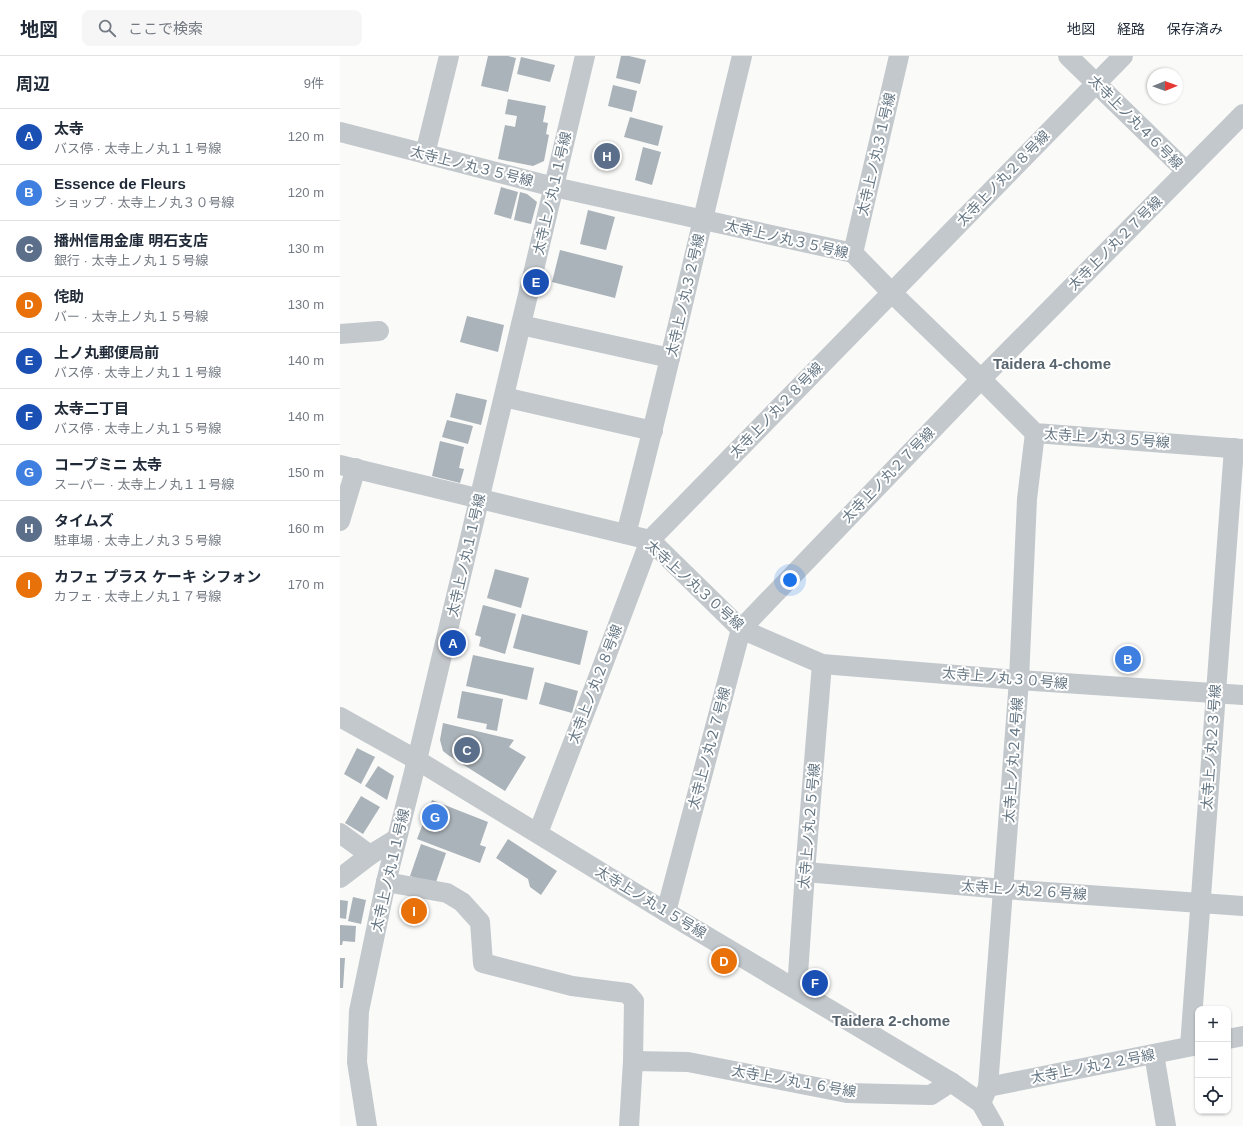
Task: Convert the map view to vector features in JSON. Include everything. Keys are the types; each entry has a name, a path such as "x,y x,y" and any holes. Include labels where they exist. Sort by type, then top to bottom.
{"street":[{"path":"425,154 449,56"},
{"name":"太寺上ノ丸１１号線","path":"367,1126 357,1062 358,1011 396,839 417,760 480,499 585,56"},
{"name":"太寺上ノ丸３２号線","path":"626,534 653,431 702,219 742,56"},
{"name":"太寺上ノ丸３１号線","path":"853,253 899,56"},
{"name":"太寺上ノ丸４６号線","path":"1068,56 1186,171"},
{"name":"太寺上ノ丸２８号線","path":"538,833 650,540 1123,56"},
{"name":"太寺上ノ丸２７号線","path":"666,912 741,629 981,379 1243,114"},
{"name":"太寺上ノ丸３５号線","path":"340,132 554,187 853,253 1034,433 1238,448"},
{"path":"521,325 670,358"},
{"path":"340,334 379,331"},
{"path":"504,397 653,431"},
{"name":"太寺上ノ丸２４号線","path":"984,1095 1004,889 1019,680 1027,499 1034,433"},
{"name":"太寺上ノ丸２３号線","path":"1194,1046 1200,902 1215,694 1238,448"},
{"path":"340,521 348,467"},
{"name":"太寺上ノ丸３０号線","path":"348,467 650,540 741,629 822,664 1019,680 1243,695"},
{"name":"太寺上ノ丸２５号線","path":"797,989 822,664"},
{"name":"太寺上ノ丸１５号線","path":"340,717 417,760 666,912 951,1082 984,1095"},
{"path":"340,833 370,855"},
{"path":"340,878 370,855 396,839"},
{"name":"太寺上ノ丸２６号線","path":"805,872 1004,889 1243,906"},
{"path":"386,882 446,894 462,902 480,922 483,963 572,986 627,993 634,1001 633,1061 629,1126"},
{"path":"1231,1038 1243,1036"},
{"name":"太寺上ノ丸２２号線","path":"984,1095 1154,1054 1194,1046"},
{"path":"1154,1054 1166,1126"},
{"name":"太寺上ノ丸１６号線","path":"633,1061 688,1062 848,1093 930,1094 951,1082"},
{"path":"984,1095 994,1126"}],"building":[{"path":"488,56 508,56 516,58 508,92 481,86"},
{"path":"621,56 629,56 646,60 640,84 616,78"},
{"path":"521,57 555,65 550,82 517,74"},
{"path":"613,85 637,91 632,112 608,106"},
{"path":"508,99 546,106 543,122 548,123 546,134 549,135 544,161 533,166 498,159 505,125 515,127 517,116 505,114"},
{"path":"630,117 663,126 658,146 624,137"},
{"path":"643,147 661,152 652,185 635,180"},
{"path":"501,187 518,192 511,219 494,214"},
{"path":"520,192 527,194 537,202 531,224 514,220"},
{"path":"588,210 615,217 606,250 580,244"},
{"path":"560,250 623,266 615,298 552,282"},
{"path":"467,316 504,325 498,352 460,342"},
{"path":"456,393 487,400 481,425 450,417"},
{"path":"447,420 473,426 468,444 442,437"},
{"path":"440,441 464,447 459,468 464,469 460,483 432,476"},
{"path":"495,569 529,578 521,608 487,598"},
{"path":"483,605 516,614 505,654 479,646 481,637 475,635"},
{"path":"522,614 588,631 580,665 513,648"},
{"path":"473,655 534,668 527,700 466,686"},
{"path":"545,682 578,691 572,713 539,704"},
{"path":"462,691 503,699 497,731 486,729 487,724 457,718"},
{"path":"443,723 514,740 509,747 526,757 505,791 443,751 440,740"},
{"path":"357,748 375,757 361,784 344,774"},
{"path":"378,766 394,776 387,800 365,786"},
{"path":"361,796 380,807 363,834 345,823"},
{"path":"432,800 488,822 480,845 486,847 480,863 417,839"},
{"path":"508,839 557,871 541,895 530,887 528,879 496,858"},
{"path":"421,844 446,853 435,885 410,876"},
{"path":"353,897 366,900 361,924 348,921"},
{"path":"340,900 348,901 346,919 340,918"},
{"path":"340,925 356,926 355,942 343,941 342,945 340,945"},
{"path":"340,958 345,958 343,988 340,988"}],"place":[{"name":"タイムズ","path":"607,156"},
{"name":"上ノ丸郵便局前","path":"536,282"},
{"name":"太寺","path":"453,643"},
{"name":"Essence de Fleurs","path":"1128,659"},
{"name":"播州信用金庫 明石支店","path":"467,750"},
{"name":"コープミニ 太寺","path":"435,817"},
{"name":"カフェ プラス ケーキ シフォン","path":"414,911"},
{"name":"侘助","path":"724,961"},
{"name":"太寺二丁目","path":"815,983"}],"district":[{"name":"Taidera 4-chome","path":"1052,364"},
{"name":"Taidera 2-chome","path":"891,1021"}]}
